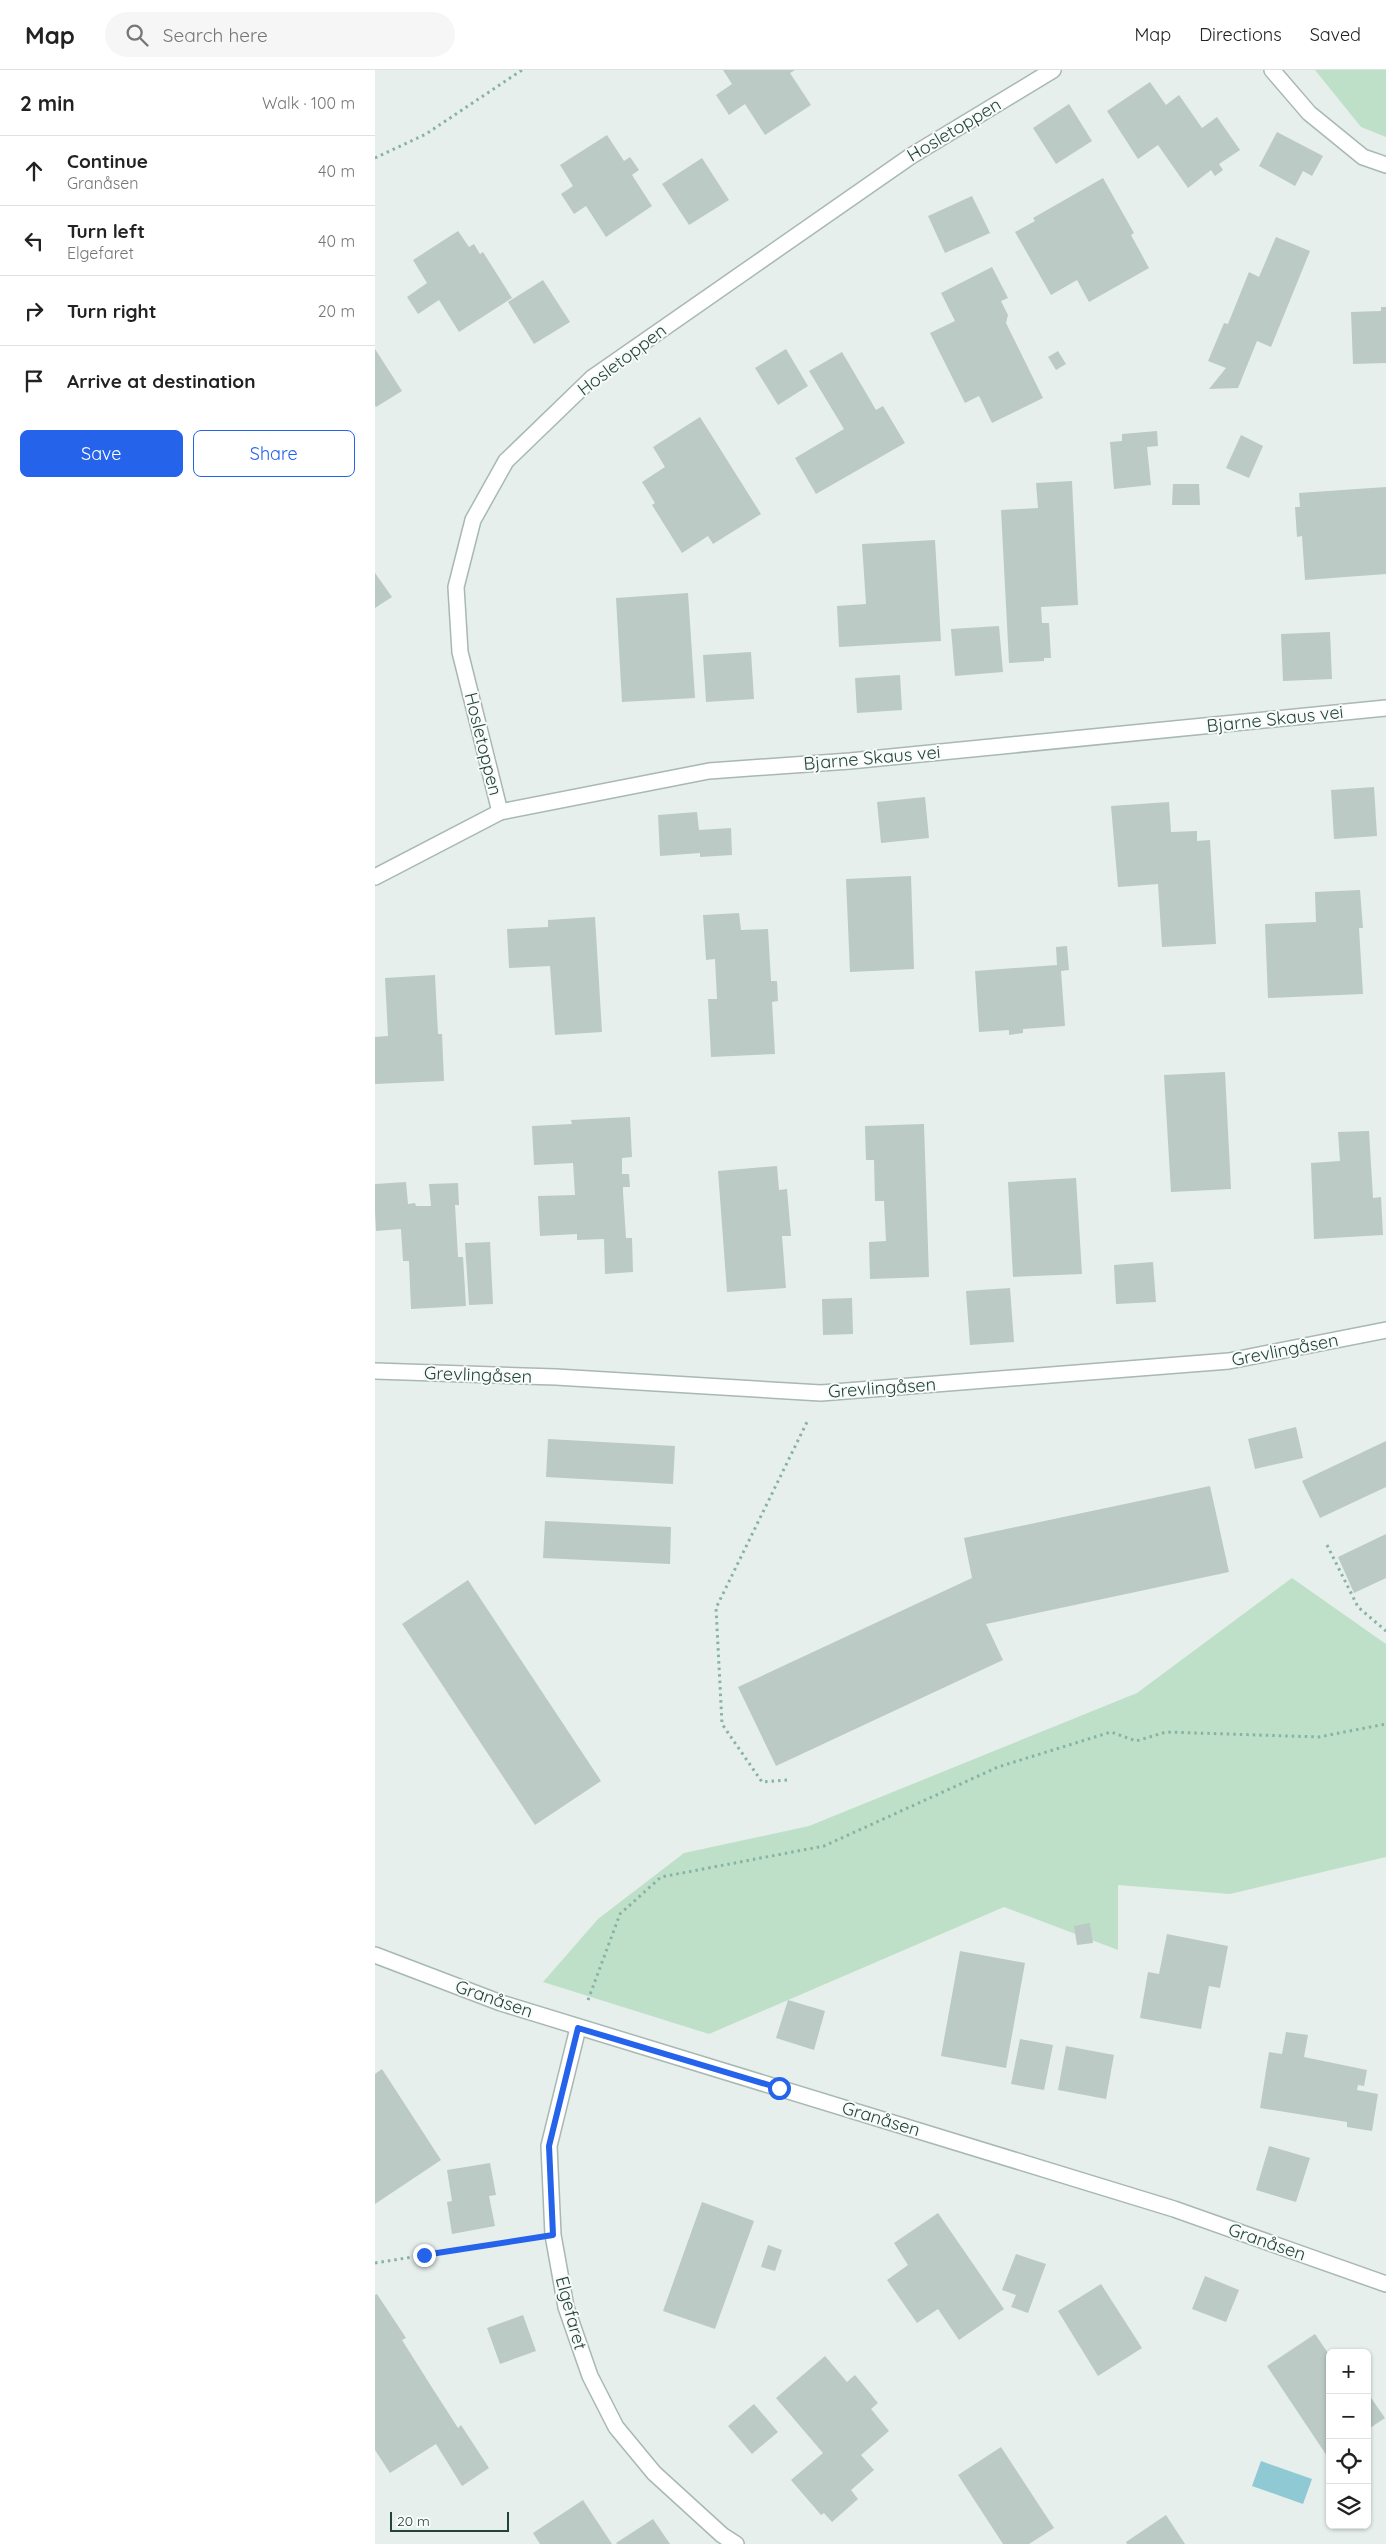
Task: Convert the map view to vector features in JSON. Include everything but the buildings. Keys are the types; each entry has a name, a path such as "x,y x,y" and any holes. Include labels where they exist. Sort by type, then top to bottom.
{"street":[{"name":"Hosletoppen","path":"500,812 460,652 456,587 473,520 506,461 592,378 911,156 1053,70"},
{"path":"1272,70 1309,113 1363,157 1386,165"},
{"name":"Bjarne Skaus vei","path":"375,877 500,812 709,771 850,761 1386,708"},
{"name":"Grevlingåsen","path":"375,1371 556,1377 821,1393 1229,1361 1386,1330"},
{"name":"Granåsen","path":"375,1955 501,2002 578,2028 1174,2210 1386,2284"},
{"name":"Elgefaret","path":"578,2028 549,2146 553,2235 569,2319 590,2376 617,2427 654,2472 722,2535 736,2544"}],"path":[{"path":"375,158 426,134 522,70"},
{"path":"787,1780 762,1782 722,1724 716,1608 821,1393"},
{"path":"1327,1545 1358,1608 1386,1631"},
{"path":"578,2028 620,1914 661,1877 824,1846 998,1768 1111,1732 1136,1741 1165,1732 1319,1737 1386,1724"},
{"path":"375,2263 553,2235"}],"green space":[{"path":"1315,70 1386,70 1386,137 1361,127"},
{"path":"1292,1578 1386,1644 1386,1857 1230,1894 1118,1885 1118,1950 1004,1907 709,2034 543,1982 598,1919 684,1853 809,1826 1137,1693"}],"water":[{"path":"1261,2461 1312,2479 1303,2504 1252,2486"}],"route":[{"path":"424,2255 553,2235 549,2146 578,2028 779,2088"}]}
